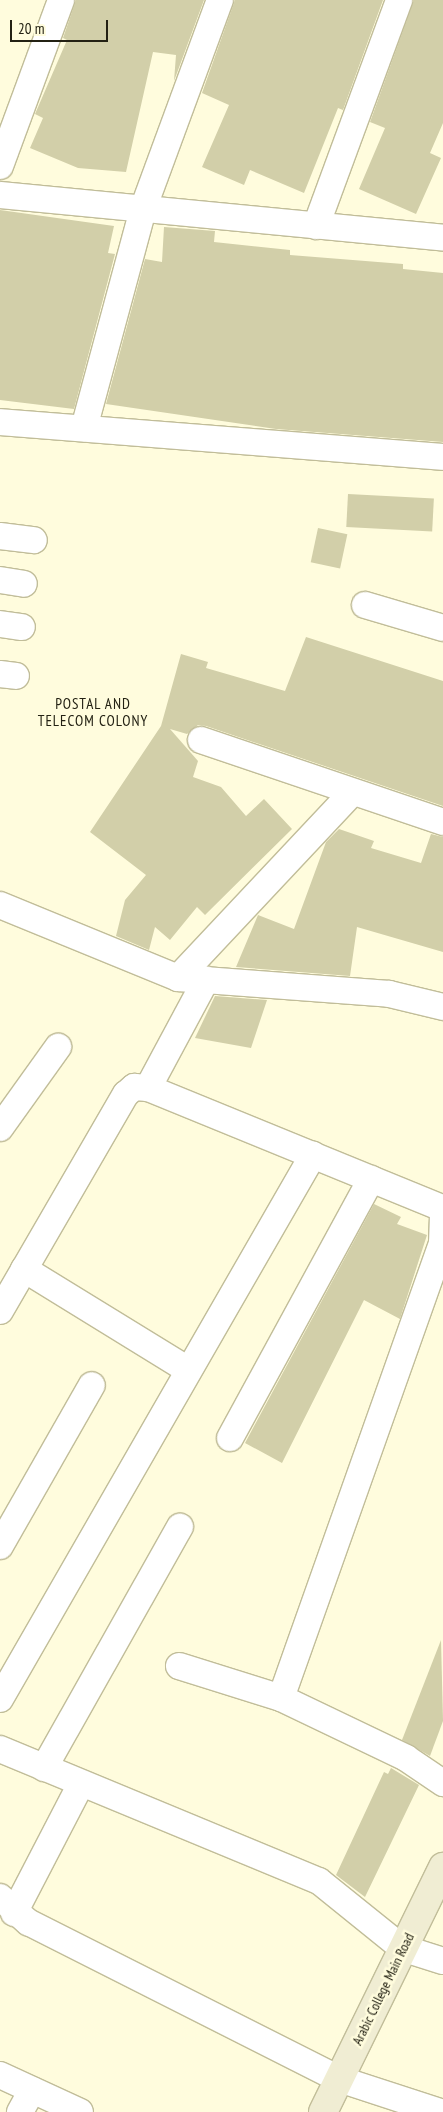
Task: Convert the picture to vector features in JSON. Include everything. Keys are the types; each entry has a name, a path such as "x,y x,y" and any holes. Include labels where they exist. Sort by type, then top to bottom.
{"main road":[{"name":"Arabic College Main Road","path":"323,2112 443,1867"}],"street":[{"path":"0,166 61,0"},
{"path":"84,428 143,209 220,0"},
{"path":"316,226 399,0"},
{"path":"0,195 443,238"},
{"path":"0,422 443,457"},
{"path":"0,536 34,540"},
{"path":"364,605 443,628"},
{"path":"201,740 352,793 443,822"},
{"path":"178,978 352,793"},
{"path":"0,905 178,978 388,994 443,1007"},
{"path":"148,1088 206,980"},
{"path":"0,1128 58,1047"},
{"path":"0,1311 126,1094 134,1087 148,1088 442,1208 442,1244 281,1698"},
{"path":"0,1699 312,1155"},
{"path":"230,1438 372,1179"},
{"path":"24,1269 188,1370"},
{"path":"0,1546 92,1385"},
{"path":"44,1768 180,1527"},
{"path":"179,1666 281,1698 406,1758 443,1783"},
{"path":"0,1749 319,1881 402,1948 443,1961"},
{"path":"81,1784 10,1914 339,2080 440,2112"},
{"path":"0,2075 26,2101 80,2112"}],"building":[{"path":"76,0 204,0 174,81 176,55 153,52 126,172 78,168 30,148 43,118 35,114 67,40 63,38"},
{"path":"235,0 383,0 343,110 338,108 304,193 250,170 244,185 202,167 229,105 202,93"},
{"path":"414,0 443,0 443,123 430,153 441,158 416,214 359,189 385,128 370,122"},
{"path":"0,210 114,226 108,253 115,254 74,409 0,400"},
{"path":"164,227 215,231 214,242 290,250 290,255 403,264 403,269 443,273 443,442 276,429 106,404 145,259 162,262"},
{"path":"348,494 434,499 432,531 346,527"},
{"path":"318,528 347,534 340,568 311,562"},
{"path":"306,637 443,681 443,806 206,726 198,725 187,734 170,729 198,761 193,777 221,787 246,816 264,799 292,829 205,915 197,907 170,940 155,927 149,950 116,936 125,900 146,875 90,832 161,726 181,654 208,662 206,668 285,691"},
{"path":"339,829 374,841 371,848 421,863 431,834 443,837 443,952 357,927 350,976 236,967 258,915 294,929 326,842"},
{"path":"215,996 267,1000 251,1048 195,1038"},
{"path":"374,1204 401,1217 397,1224 427,1235 400,1319 364,1300 282,1463 245,1443"},
{"path":"441,1640 443,1721 430,1756 402,1740"},
{"path":"391,1768 419,1785 365,1897 336,1875 384,1772 388,1774"}],"district":[{"name":"POSTAL AND TELECOM COLONY","path":"93,712"}]}
